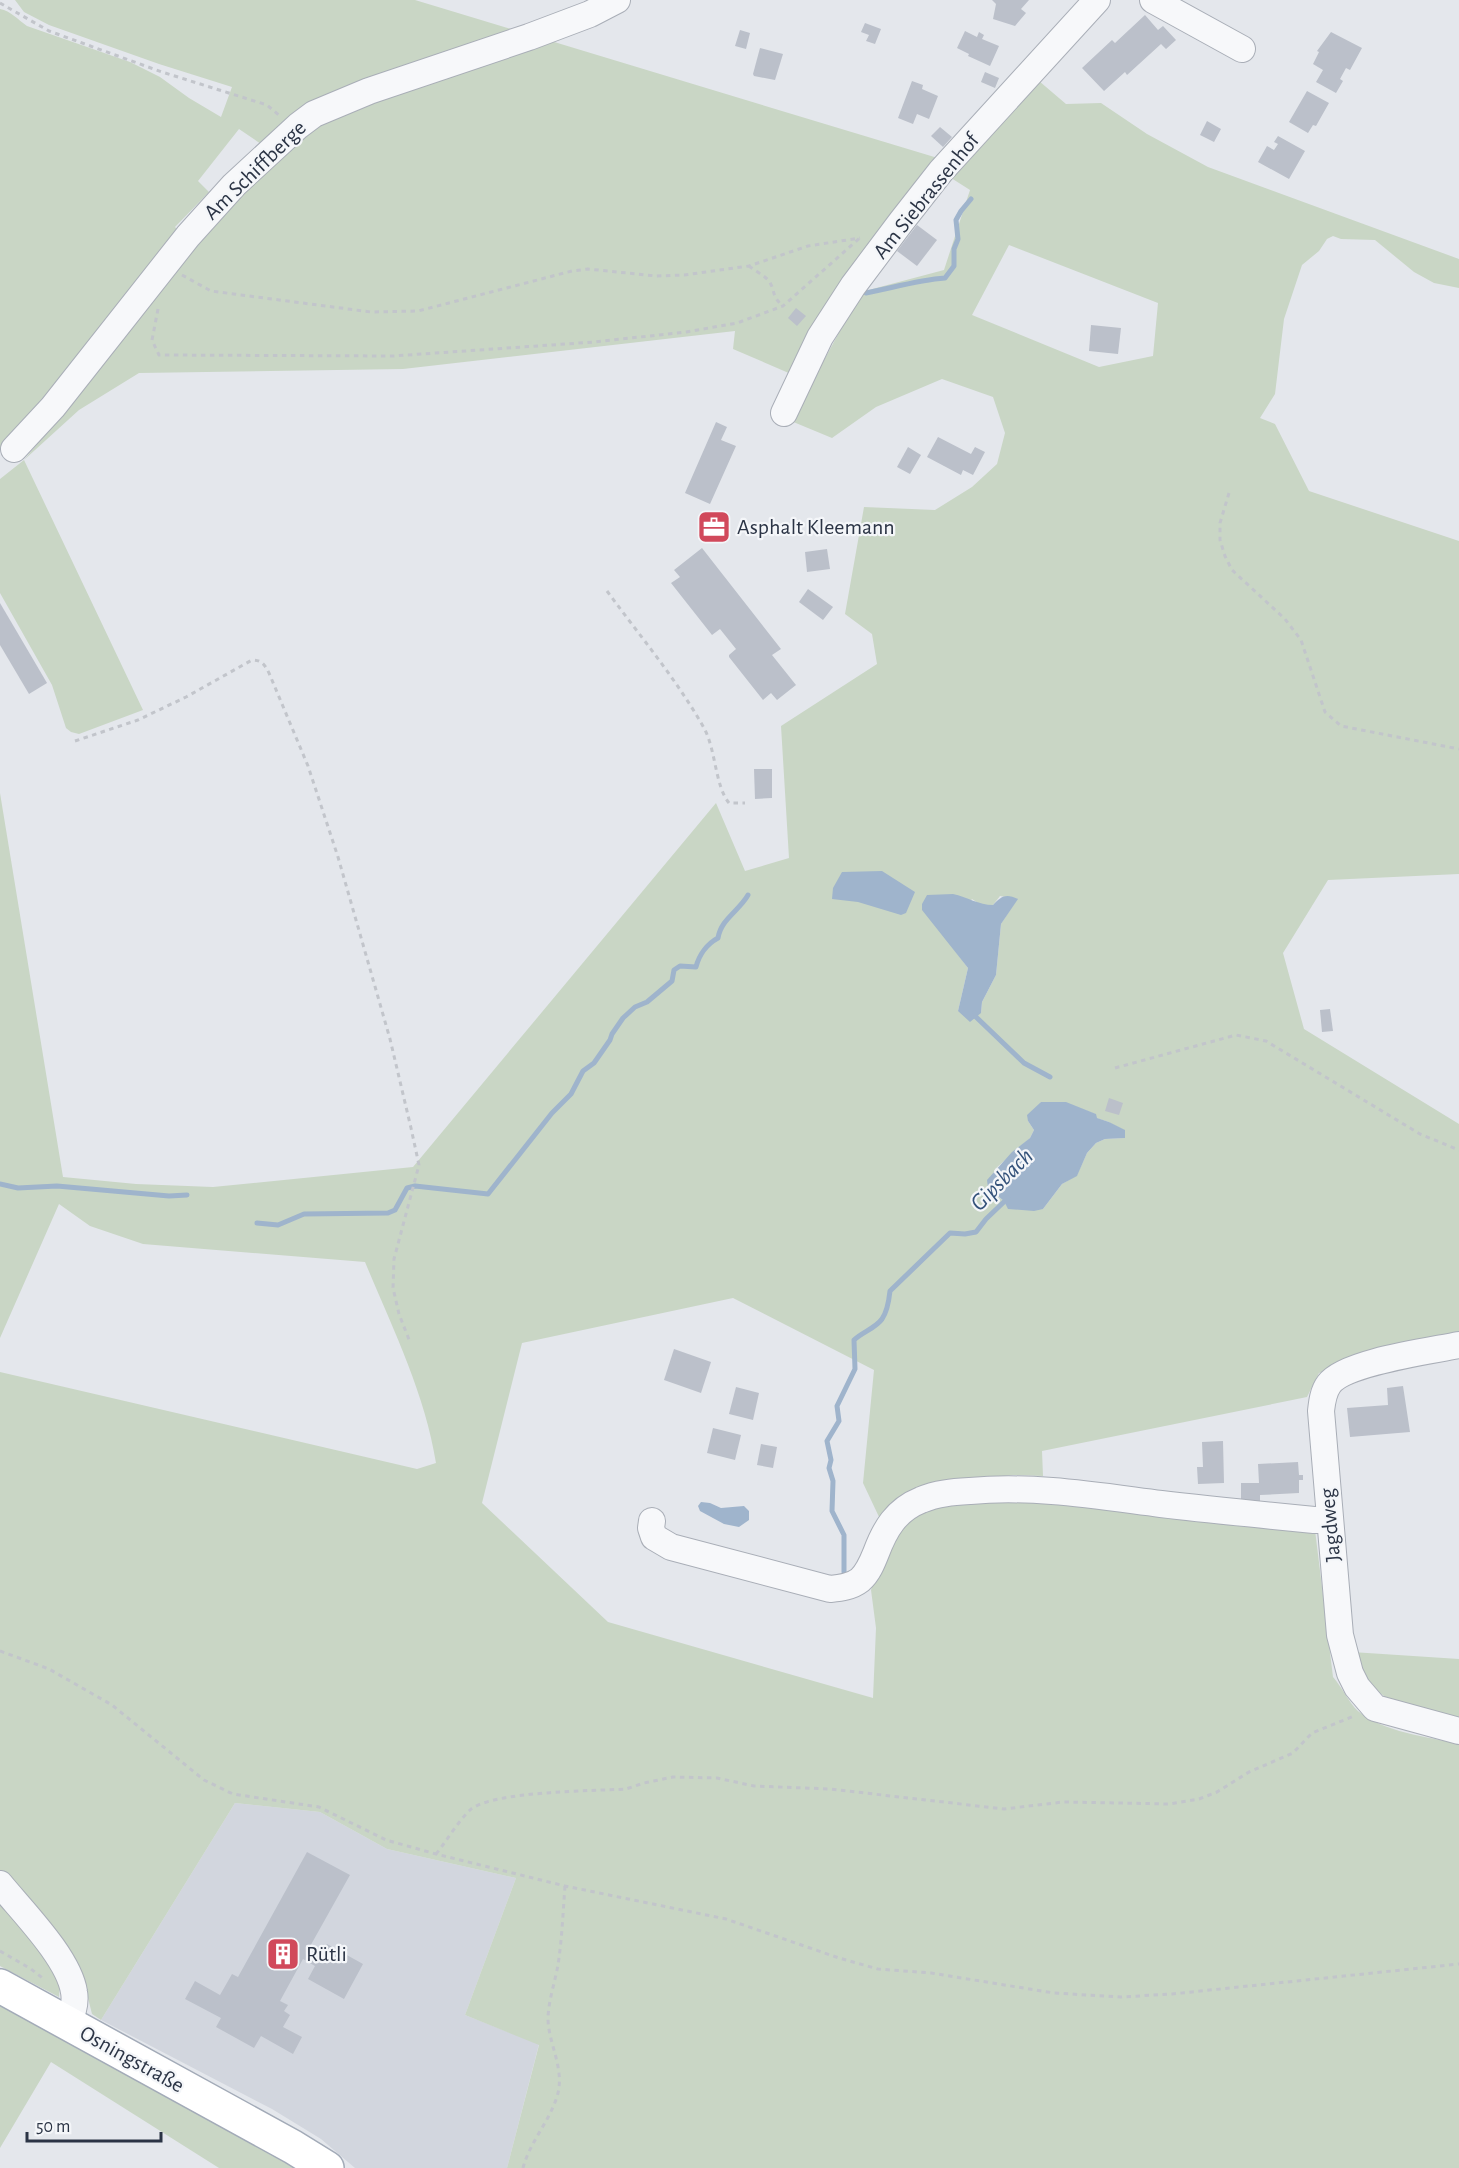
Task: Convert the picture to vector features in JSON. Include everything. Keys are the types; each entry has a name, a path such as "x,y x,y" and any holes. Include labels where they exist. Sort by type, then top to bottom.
{"main road":[{"name":"Osningstraße","path":"0,1986 293,2147 327,2168"}],"street":[{"name":"Am Schiffberge","path":"14,449 52,407 166,263 234,185 295,128 314,114 369,91 529,37 590,14 617,0"},
{"name":"Am Siebrassenhof","path":"784,413 820,337 853,286 901,222 941,171 1097,0"},
{"path":"1153,0 1242,49"},
{"name":"Jagdweg","path":"1375,1708 1358,1688 1343,1649 1329,1520 1321,1411 1323,1397 1329,1384 1339,1375 1371,1364 1459,1345"},
{"path":"652,1521 651,1528 654,1538 671,1547 830,1589 847,1587 860,1580 870,1568 891,1521 904,1509 921,1500 945,1493 989,1489 1043,1490 1221,1511 1329,1520"},
{"path":"1375,1708 1459,1731"},
{"path":"0,1884 54,1950 67,1972 74,1991 74,2011 68,2024"}],"path":[{"path":"0,3 49,31 162,72 267,105 295,128"},
{"path":"158,308 152,340 159,355 393,356 594,342 686,332 737,323 783,306 860,237 808,246 749,266 684,275 656,276 588,269 572,271 418,311 371,312 211,291 189,280 166,263"},
{"path":"749,266 766,278 770,283 775,300 783,306"},
{"path":"1229,493 1220,523 1220,540 1225,556 1232,570 1285,619 1301,640 1325,712 1341,726 1459,749"},
{"path":"607,591 690,705 705,731 714,754 724,796 729,803 745,803"},
{"path":"75,741 138,720 186,697 252,660 258,660 264,664 308,766 338,857 390,1039 419,1165 394,1259 393,1288 399,1314 410,1342"},
{"path":"1115,1068 1236,1035 1266,1041 1420,1134 1459,1150"},
{"path":"0,1651 49,1669 112,1705 204,1780 232,1794 319,1807 386,1840 565,1886 726,1919 838,1958 878,1969 931,1973 1054,1993 1121,1997 1172,1994 1459,1964"},
{"path":"436,1854 470,1810 480,1803 503,1797 626,1789 673,1777 717,1778 754,1786 830,1789 1004,1809 1063,1802 1170,1804 1199,1799 1217,1792 1249,1772 1293,1753 1312,1733 1375,1708"},
{"path":"523,2168 526,2155 550,2113 558,2091 558,2064 550,2037 548,2018 558,1963 565,1886"}],"shaded area":[{"path":"235,1803 320,1812 387,1849 516,1878 465,2015 539,2044 507,2168 355,2168 321,2139 272,2109 101,2020"}],"green space":[{"path":"15,0 415,0 941,159 791,374 733,349 735,331 403,369 139,373 79,410 24,460 85,386 200,231 280,157 239,129 198,181 209,192 175,227 181,234 38,409 0,449 0,9 11,13 27,26 130,62 160,77 221,117 232,87 49,25 24,12"},
{"path":"1039,81 1066,104 1101,103 1147,134 1208,167 1459,259 1459,288 1434,283 1414,272 1375,240 1341,239 1333,236 1327,239 1319,251 1302,265 1284,319 1275,394 1260,418 1275,424 1309,491 1459,541 1459,874 1328,880 1283,953 1304,1029 1459,1124 1459,1333 1379,1353 1319,1373 1307,1397 1042,1451 1043,1476 1013,1475 938,1484 880,1519 863,1483 874,1370 733,1298 522,1343 482,1503 608,1622 873,1698 876,1628 871,1590 894,1527 916,1511 998,1497 1315,1530 1333,1677 1355,1708 1368,1718 1406,1733 1459,1744 1459,2168 507,2168 539,2045 465,2015 516,1878 387,1849 320,1812 235,1803 101,2020 92,2014 88,1998 62,1947 0,1870 0,1372 417,1469 436,1463 416,1386 365,1262 143,1244 90,1226 59,1204 0,1338 0,793 63,1177 136,1184 213,1187 413,1167 716,803 745,871 789,858 781,726 877,664 872,634 845,614 864,507 935,510 972,487 997,464 1005,433 993,397 942,379 876,407 832,438 791,421 861,292 944,270 970,190 948,176","holes":["1009,245 1158,303 1153,356 1099,367 972,315","1000,896 1017,899 1001,924 996,975 982,1002 981,1013 958,1011 968,968 947,940 972,899 981,905 993,905","1041,1102 1066,1103 1109,1122 1124,1138 1105,1139 1096,1143 1087,1153 1077,1175 1062,1184 1043,1209 1009,1209 1004,1201 988,1188 995,1169 1030,1138 1034,1130 1028,1121"]},
{"path":"24,460 143,710 79,734 66,728 52,685 0,593 0,479"},
{"path":"1352,1652 1459,1659 1459,1723 1395,1704 1369,1685"},
{"path":"0,1901 42,1953 60,1982 59,1997 0,1966"},
{"path":"0,2004 298,2168 219,2168 51,2062 0,2148"}],"water":[{"path":"882,871 915,892 906,913 901,915 858,902 832,899 833,888 842,872"},
{"path":"953,894 988,905 993,905 1004,896 1018,899 1001,924 996,975 982,1002 981,1013 970,1022 958,1011 968,968 922,910 922,904 927,895"},
{"path":"1041,1102 1066,1102 1096,1114 1097,1118 1125,1130 1125,1138 1105,1139 1096,1143 1087,1153 1077,1176 1062,1184 1043,1209 1034,1211 1008,1209 1004,1201 988,1188 987,1180 1012,1152 1030,1138 1034,1130 1027,1115"},
{"path":"701,1502 721,1508 744,1506 749,1511 749,1520 739,1527 724,1524 700,1511 698,1506"}],"building":[{"path":"992,0 1029,0 1021,9 1026,13 1015,26 993,19 996,4"},
{"path":"1145,15 1158,30 1163,26 1176,40 1166,49 1161,44 1127,75 1125,72 1104,91 1082,68 1112,40 1115,43"},
{"path":"865,23 881,29 875,44 866,41 869,35 861,32"},
{"path":"740,30 750,33 746,49 735,46"},
{"path":"965,31 977,37 979,32 984,35 982,39 999,46 990,66 957,48"},
{"path":"1331,32 1362,48 1350,70 1346,68 1340,79 1343,81 1336,93 1316,82 1323,70 1313,64 1319,52 1317,51"},
{"path":"760,48 783,54 775,80 753,74"},
{"path":"985,72 999,78 995,88 981,82"},
{"path":"912,81 923,85 922,89 938,96 929,119 917,114 913,124 898,118"},
{"path":"1307,91 1329,103 1316,126 1313,125 1308,133 1289,122"},
{"path":"1207,121 1221,129 1214,142 1200,135"},
{"path":"940,127 952,137 943,147 931,136"},
{"path":"1278,136 1305,151 1289,179 1258,162 1267,146 1274,150 1278,144 1274,142"},
{"path":"917,225 937,240 917,266 897,251"},
{"path":"796,308 806,316 797,326 788,318"},
{"path":"1091,325 1121,328 1118,354 1089,351"},
{"path":"716,422 727,427 721,440 736,446 710,504 685,493"},
{"path":"938,437 971,454 975,447 985,452 973,475 963,470 961,475 927,457"},
{"path":"908,447 921,455 910,474 897,467"},
{"path":"702,548 781,649 772,655 796,685 777,700 771,693 763,700 729,657 736,649 720,629 712,635 671,583 680,577 674,570"},
{"path":"827,549 830,569 807,572 805,552"},
{"path":"808,589 833,607 823,620 799,602"},
{"path":"0,603 47,683 29,694 0,645"},
{"path":"754,769 772,769 772,798 755,799"},
{"path":"1330,1009 1333,1031 1322,1032 1320,1010"},
{"path":"1109,1098 1123,1103 1119,1115 1105,1111"},
{"path":"674,1349 711,1362 701,1393 664,1380"},
{"path":"1403,1386 1410,1432 1350,1437 1347,1408 1388,1405 1387,1388"},
{"path":"736,1387 759,1393 753,1420 729,1414"},
{"path":"713,1428 741,1435 735,1460 707,1453"},
{"path":"1223,1441 1224,1483 1198,1484 1197,1467 1203,1467 1202,1442"},
{"path":"761,1444 777,1447 773,1468 757,1465"},
{"path":"1298,1462 1299,1475 1303,1475 1303,1480 1299,1480 1299,1493 1260,1495 1260,1501 1241,1501 1241,1483 1259,1483 1258,1464"},
{"name":"Rütli","path":"307,1852 350,1875 308,1950 320,1957 327,1944 363,1964 344,1999 308,1979 315,1966 303,1959 280,2001 288,2005 284,2011 290,2015 283,2027 302,2037 293,2054 261,2036 254,2048 216,2027 221,2018 185,1999 195,1981 220,1995 232,1974 238,1977"}],"waterway":[{"name":"Gipsbach","path":"866,293 945,278 954,266 954,249 958,239 956,220 971,199"},
{"path":"257,1223 278,1225 304,1214 388,1213 395,1210 407,1188 415,1186 488,1194 552,1113 571,1094 583,1071 594,1063 623,1018 672,981 674,970 680,966 696,967 704,950 718,938 726,920 748,895"},
{"name":"Gipsbach","path":"975,1013 976,1017 1024,1063 1050,1077"},
{"path":"0,1184 18,1188 57,1186 169,1196 187,1195"},
{"name":"Gipsbach","path":"844,1572 844,1535 832,1511 833,1481 829,1468 831,1460 827,1441 839,1421 837,1406 855,1369 854,1340 879,1322 884,1316 890,1291 950,1233 976,1232 1008,1198"}],"place":[{"name":"Asphalt Kleemann","path":"714,527"},
{"name":"Rütli","path":"283,1954"}]}
